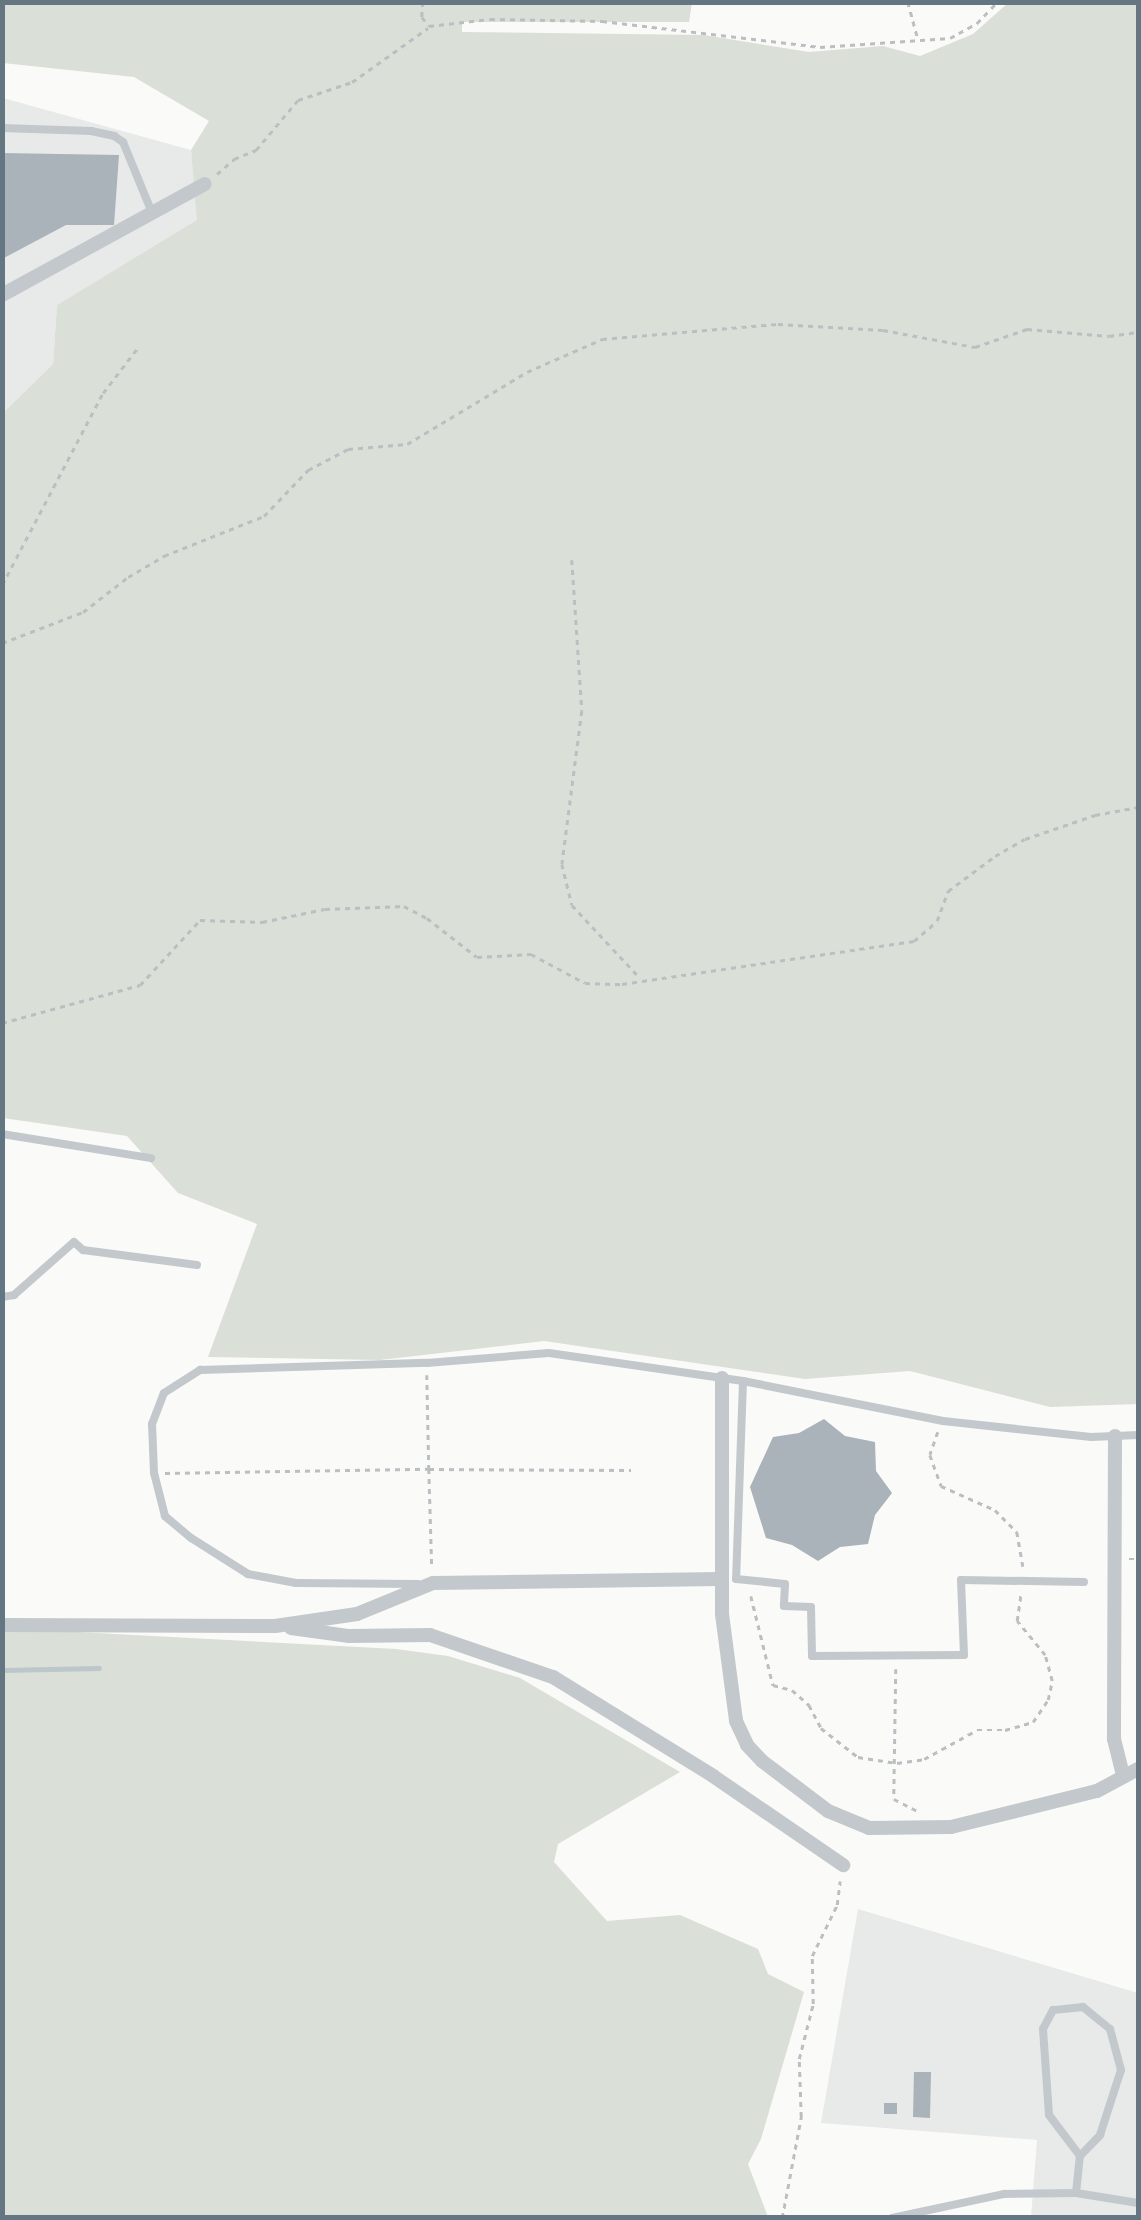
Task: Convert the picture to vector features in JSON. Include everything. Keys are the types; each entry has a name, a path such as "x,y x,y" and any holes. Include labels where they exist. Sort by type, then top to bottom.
{"street":[{"path":"2,295 153,216 205,184"},
{"path":"722,1378 720,1579 736,1721 747,1745 828,1811 869,1828 951,1826 1097,1791 1138,1769"},
{"path":"1115,1436 1114,1740 1123,1776"},
{"path":"276,1626 357,1614 432,1583 720,1579"},
{"path":"2,1625 276,1626 349,1636 430,1635 554,1677 714,1776 843,1866"}],"lane":[{"path":"2,128 91,131 114,136 123,142 153,216"},
{"path":"2,1134 151,1158"},
{"path":"2,1297 14,1294 74,1242 83,1250 197,1264"},
{"path":"432,1583 296,1584 248,1574 165,1516 154,1473 152,1424 164,1393 200,1370 427,1363 549,1353 722,1378 942,1422 1138,1435"},
{"path":"744,1382 736,1580 785,1584 784,1606 811,1607 812,1656 964,1655 961,1580 1084,1582"},
{"path":"1076,2193 1080,2156 1100,2135 1121,2070 1110,2029 1083,2006 1052,2010 1043,2029 1049,2115 1080,2156"},
{"path":"892,2218 1004,2194 1076,2193 1138,2203"}],"path":[{"path":"422,2 422,17 430,26"},
{"path":"908,2 918,42"},
{"path":"205,184 234,159 256,150 298,100 352,82 430,26 490,18 602,20 820,47 874,40 918,42 950,38 977,23 996,2"},
{"path":"2,643 83,612 128,577 164,556 264,516 308,470 348,449 407,444 527,372 602,339 778,324 883,330 975,347 1027,329 1109,336 1138,332"},
{"path":"2,586 103,392 139,346"},
{"path":"572,560 582,712 562,864 572,905 641,979"},
{"path":"2,1024 140,985 200,920 262,922 325,908 404,906 427,918 478,957 531,954 585,983 622,984 914,941 937,921 948,891 995,856 1042,833 1138,807"},
{"path":"427,1363 432,1583"},
{"path":"736,1580 751,1596 773,1685 792,1690 809,1705 821,1728 858,1757 897,1763 924,1759 977,1730 1006,1730 1033,1722 1048,1700 1052,1681 1045,1655 1017,1622 1022,1582 1017,1532 995,1510 941,1486 930,1455 942,1422"},
{"path":"154,1473 632,1470"},
{"path":"896,1657 894,1799 922,1813"},
{"path":"782,2218 801,2117 799,2059 813,2004 812,1956 837,1905 843,1866"}],"shaded area":[{"path":"3,3 692,3 689,22 462,22 462,32 704,35 809,52 883,46 920,56 973,34 1008,3 1138,3 1138,1404 1050,1407 910,1371 805,1379 544,1341 380,1360 208,1357 257,1224 178,1193 127,1136 3,1118 3,413 53,364 57,305 197,220 191,150 209,121 134,77 3,63"},
{"path":"3,98 191,150 198,220 57,305 53,364 3,413"},
{"path":"2,1628 396,1649 448,1656 520,1678 680,1772 558,1844 554,1862 607,1921 680,1915 758,1949 768,1974 804,1992 761,2139 748,2164 768,2217 3,2217"},
{"path":"858,1909 1138,1993 1138,2217 1031,2217 1037,2140 821,2123"}],"building":[{"path":"2,153 119,155 114,225 66,225 2,259"},
{"path":"824,1419 845,1436 875,1442 876,1471 892,1493 875,1515 868,1544 840,1547 818,1561 792,1545 766,1538 750,1487 773,1437 799,1433"},
{"path":"914,2072 931,2072 930,2118 913,2117"},
{"path":"884,2103 897,2103 897,2114 884,2114"}],"waterway":[{"path":"2,1670 99,1668"}]}
